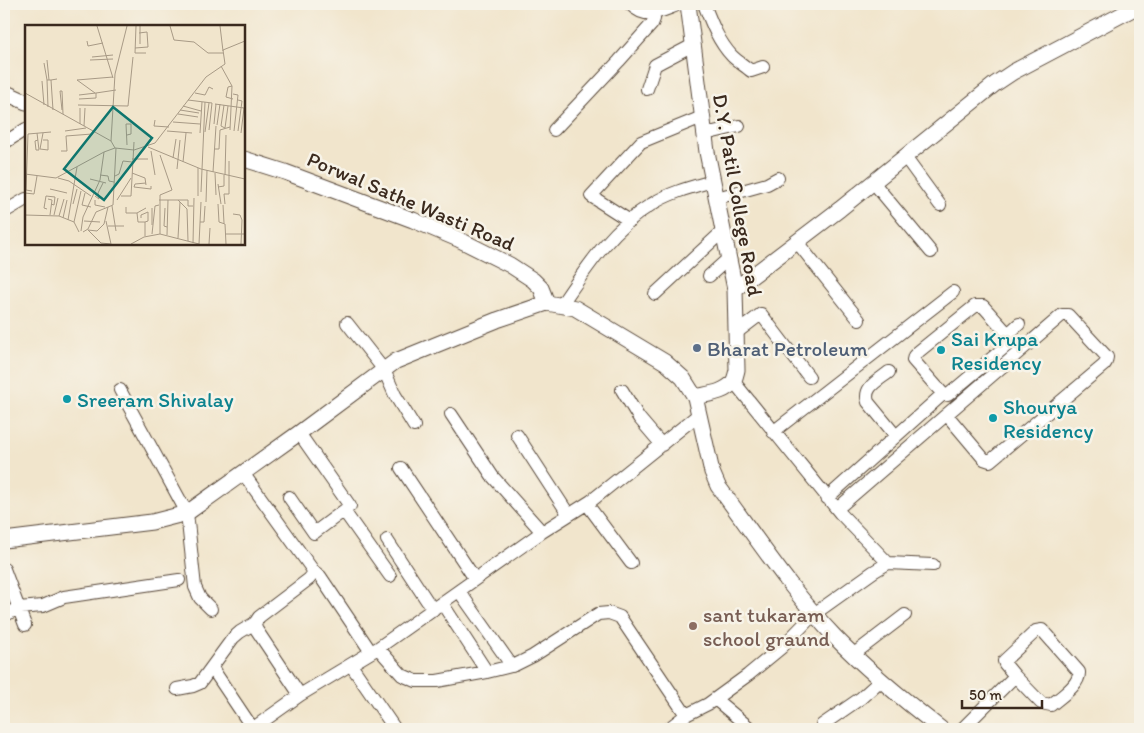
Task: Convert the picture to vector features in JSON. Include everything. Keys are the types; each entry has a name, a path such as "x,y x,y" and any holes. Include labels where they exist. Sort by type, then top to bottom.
{"street":[{"path":"630,4 637,11 644,14 653,14 680,4"},
{"name":"D.Y. Patil College Road","path":"688,4 704,134 736,289 737,370 734,382"},
{"path":"704,4 712,25 732,56 750,71 763,67"},
{"path":"736,289 1001,80 1140,5"},
{"path":"554,130 652,24 653,14"},
{"path":"647,89 655,65 693,45"},
{"path":"4,92 25,102"},
{"path":"630,221 591,196 641,142 702,117"},
{"path":"704,134 739,126"},
{"path":"4,143 25,130"},
{"path":"905,157 940,204"},
{"name":"Porwal Sathe Wasti Road","path":"245,159 285,172 458,239 510,265 533,280 554,304"},
{"path":"716,198 768,184 778,178"},
{"path":"554,304 606,243 653,203 680,190 713,181"},
{"path":"873,182 931,252"},
{"path":"4,212 25,200"},
{"path":"655,294 723,231"},
{"path":"797,242 859,320"},
{"path":"709,276 729,258"},
{"path":"773,432 953,292"},
{"path":"4,540 152,522 187,513 396,361 498,320 554,304 575,308 665,362 683,378 695,397 712,472 718,486 814,614 836,638 881,680 940,729"},
{"path":"975,306 983,306 1008,334 1010,342 948,395 943,394 914,360 914,356 918,352 975,306"},
{"path":"736,333 761,314 809,377"},
{"path":"837,509 1062,315 1068,315 1106,357 1104,365 990,461 984,459 947,415"},
{"path":"347,322 384,370 395,395 414,426"},
{"path":"1008,334 1020,324"},
{"path":"889,372 867,390 866,395 868,402 896,436"},
{"path":"695,397 727,388 734,382 827,498 888,563"},
{"path":"120,390 187,513 195,588 200,598 211,609"},
{"path":"622,390 639,418 662,446"},
{"path":"827,498 943,394"},
{"path":"451,414 492,477 542,532"},
{"path":"212,668 253,729 300,695 375,650 542,532 608,489 698,415"},
{"path":"289,498 314,533 350,506 299,433"},
{"path":"517,435 569,515"},
{"path":"402,468 475,580"},
{"path":"243,473 312,570 320,576 375,650 402,675 416,681 437,681 512,666 533,656 598,614 609,612 620,617 686,715"},
{"path":"586,504 630,563"},
{"path":"344,511 390,576"},
{"path":"387,540 487,672"},
{"path":"668,729 686,715 715,699 748,675 782,647 814,614 872,572 888,563 933,565"},
{"path":"4,570 25,625"},
{"path":"177,689 200,683 234,638 309,580 313,574 312,570"},
{"path":"4,616 18,608 43,606 64,597 179,580"},
{"path":"460,591 512,666"},
{"path":"854,654 905,615"},
{"path":"255,623 256,630 300,695"},
{"path":"1038,630 1042,630 1080,672 1076,682 1051,705 1041,703 1015,676 1004,661 1038,630"},
{"path":"352,664 395,729"},
{"path":"962,729 1015,676"},
{"path":"822,725 861,698 881,680"},
{"path":"715,699 751,729"}],"place":[{"name":"Bharat Petroleum","path":"697,348"},
{"name":"Sai Krupa Residency","path":"941,350"},
{"name":"Sreeram Shivalay","path":"67,399"},
{"name":"Shourya Residency","path":"993,418"},
{"name":"sant tukaram school graund","path":"693,626"}]}
